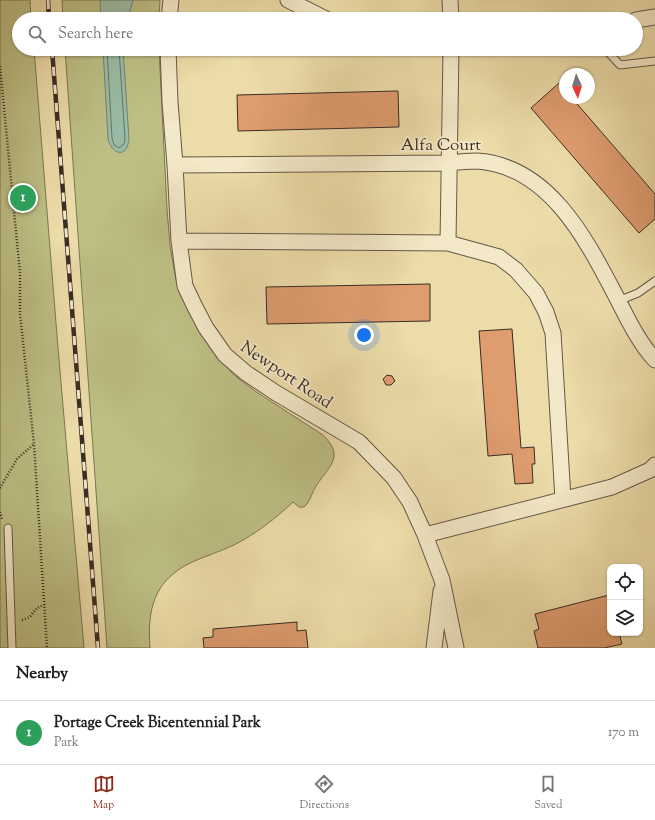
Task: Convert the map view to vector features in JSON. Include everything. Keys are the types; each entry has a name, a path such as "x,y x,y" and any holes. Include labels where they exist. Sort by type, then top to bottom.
{"street":[{"path":"169,12 171,0"},
{"path":"288,0 312,12"},
{"path":"450,0 451,12"},
{"path":"643,19 655,17"},
{"name":"Newport Road","path":"168,56 179,241 186,286 206,328 225,355 246,373 276,393 359,442 394,478 410,502 425,535 442,580 456,648"},
{"path":"448,243 451,56"},
{"name":"Alfa Court","path":"175,165 449,163 477,161 519,172 537,184 554,200 574,226 594,254 618,301 648,353 655,360"},
{"path":"179,241 448,243 499,257 516,270 536,293 546,312 553,333 563,500"},
{"path":"425,535 612,487 650,470 655,465"},
{"name":"Newport Road","path":"434,648 442,580"}],"lane":[{"path":"612,56 620,64 655,60"},
{"path":"618,301 638,293 655,281"},
{"path":"8,528 12,648"}],"path":[{"path":"0,66 20,273 20,314 34,444 47,648"},
{"path":"0,488 17,459 34,444"},
{"path":"11,623 30,617 33,611 39,606 44,605"}],"green space":[{"path":"0,0 30,0 31,12 12,12 12,56 35,56 84,648 0,648"},
{"path":"62,0 160,0 159,12 63,12"},
{"path":"65,56 159,56 170,246 176,280 187,308 202,336 234,375 255,391 323,435 330,443 334,456 329,468 315,488 308,503 304,507 299,507 293,502 250,536 234,545 192,562 179,569 169,578 161,587 152,608 149,634 150,648 107,648"}],"water":[{"path":"100,0 133,0 130,12 101,12"},
{"path":"103,56 123,56 129,139 128,145 123,152 116,151 110,145 108,139"}],"building":[{"path":"559,83 559,104 577,104 655,194 655,219 639,233 531,108"},
{"path":"398,91 399,127 238,131 237,95"},
{"path":"430,284 430,321 267,324 266,287"},
{"path":"512,329 521,448 534,447 535,464 532,464 533,483 515,484 512,454 488,456 479,331"},
{"path":"387,375 392,376 395,381 391,385 386,385 383,379"},
{"path":"607,596 607,636 620,636 622,644 604,648 538,648 534,631 539,629 535,614"},
{"path":"297,622 297,631 306,630 308,648 204,648 203,638 213,637 213,629"}],"railway":[{"path":"48,0 49,12"},
{"path":"53,56 98,648"}],"place":[{"name":"Portage Creek Bicentennial Park","path":"23,198"}]}
